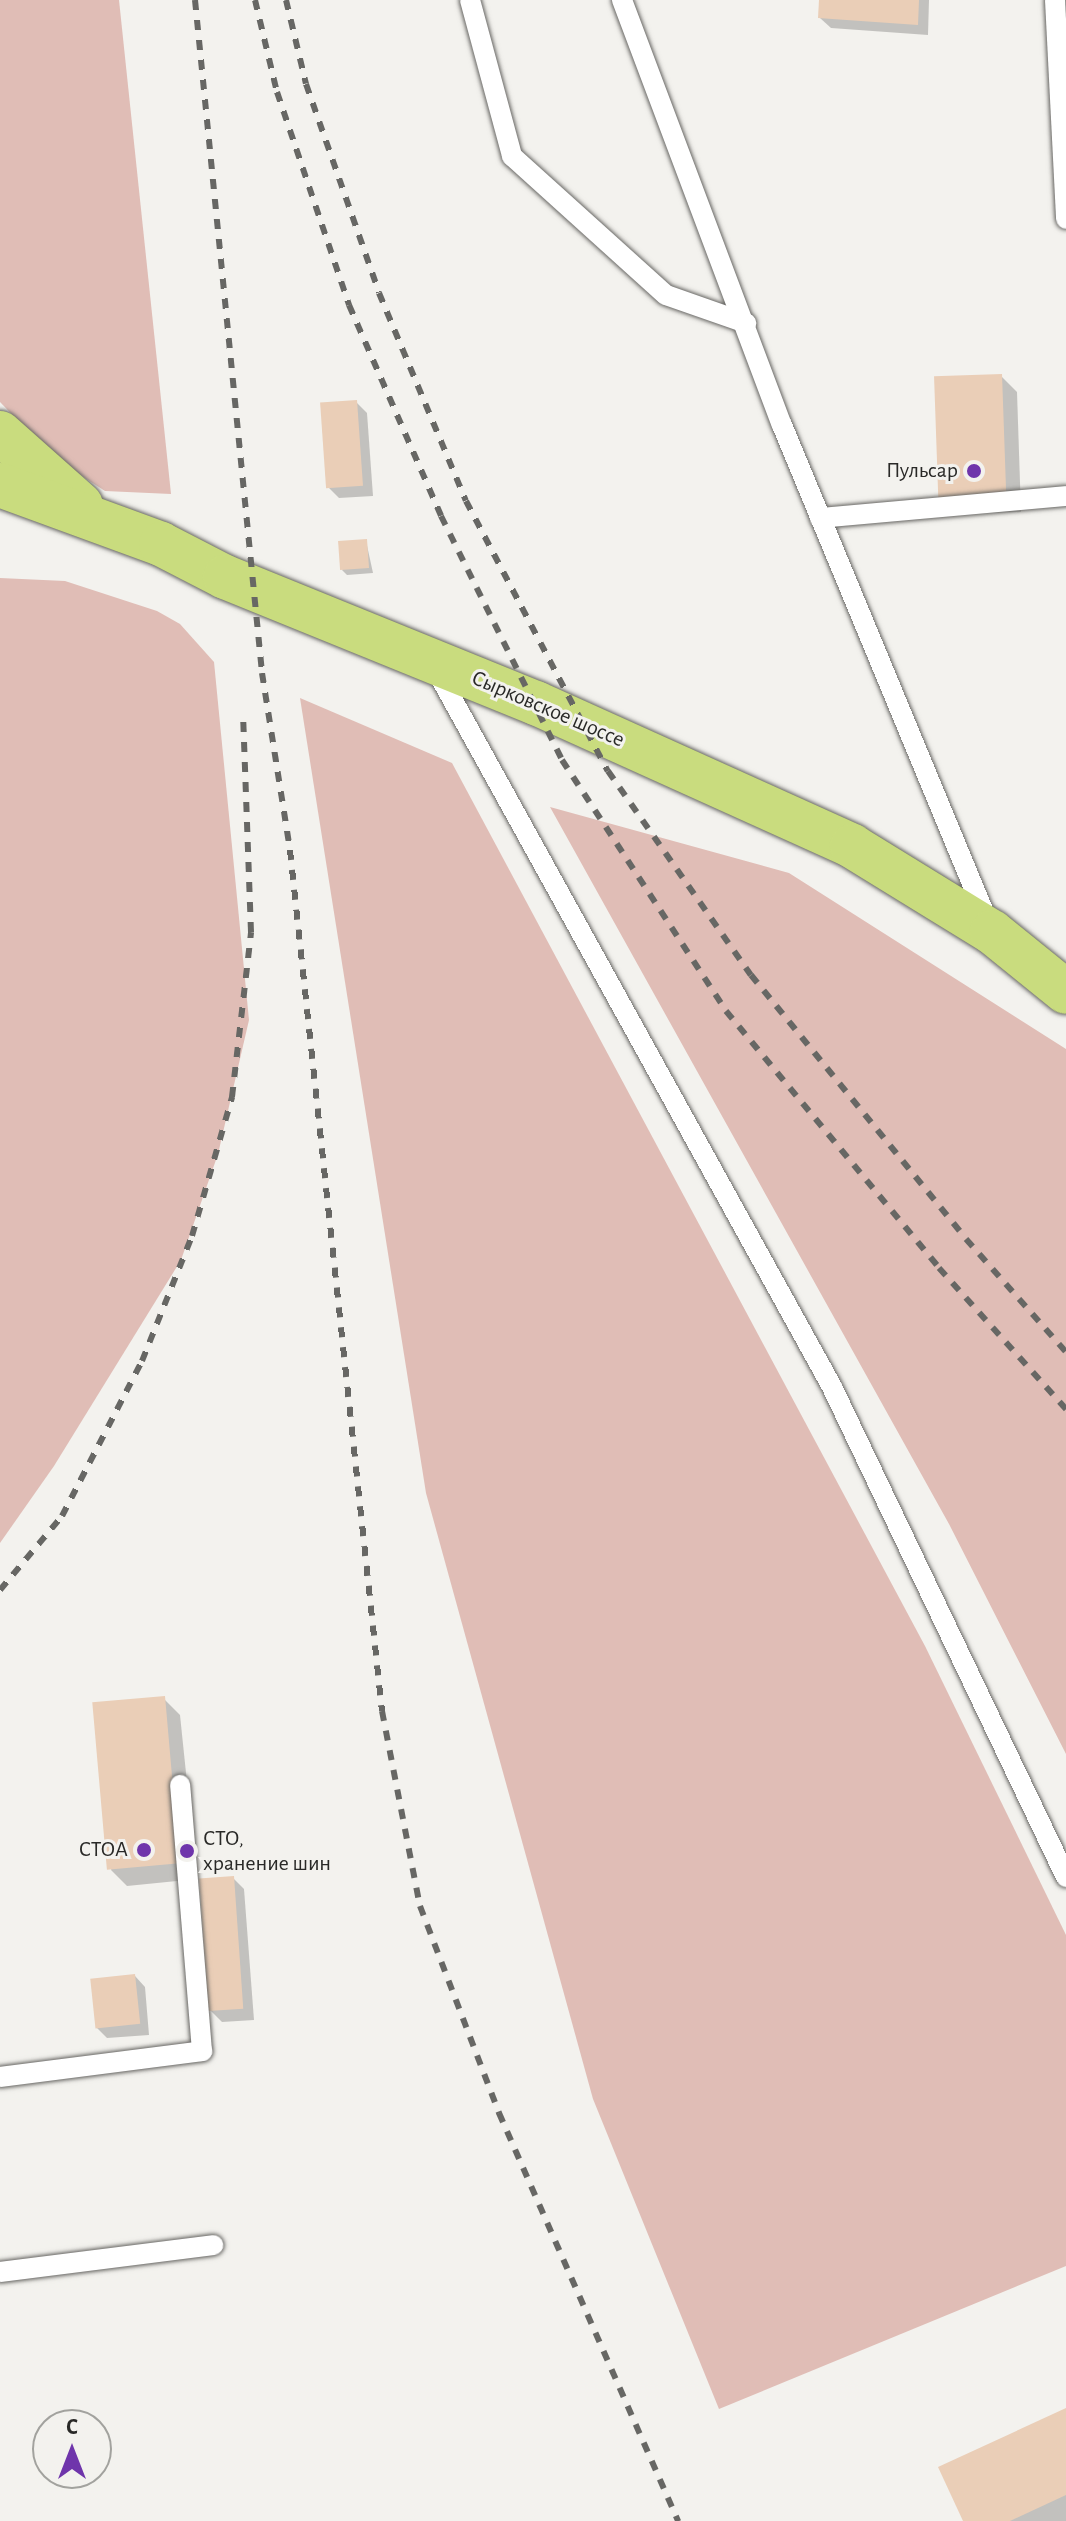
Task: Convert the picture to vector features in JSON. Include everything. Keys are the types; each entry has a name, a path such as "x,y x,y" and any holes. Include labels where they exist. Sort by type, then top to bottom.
{"main road":[{"path":"0,433 101,522"},
{"name":"Сырковское шоссе","path":"0,485 101,522 630,743 852,846 992,932 1066,992"},
{"path":"0,517 101,522"}],"lane":[{"path":"470,0 512,156 666,295 746,323"},
{"path":"622,0 820,518 992,932"},
{"path":"1055,0 1066,219"},
{"path":"820,518 1066,496"},
{"path":"430,659 832,1387 1066,1877"},
{"path":"0,2077 202,2051 180,1785"},
{"path":"0,2272 213,2245"}],"shaded area":[{"path":"0,0 119,0 171,494 105,491 54,458 0,402"},
{"path":"0,578 65,581 157,611 180,624 214,662 249,1020 218,1154 181,1260 54,1466 0,1543"},
{"path":"300,698 452,763 925,1646 1066,1935 1066,2266 719,2409 593,2099 426,1493"},
{"path":"550,807 789,873 1066,1049 1066,1754 949,1524"}],"building":[{"path":"819,0 919,0 918,25 818,18"},
{"path":"1002,374 1006,496 938,498 934,376"},
{"path":"357,400 363,486 326,488 320,403"},
{"path":"367,539 369,568 340,570 338,541"},
{"path":"165,1696 180,1863 107,1870 92,1702"},
{"path":"234,1876 243,2009 208,2011 199,1878"},
{"path":"135,1974 140,2024 95,2028 90,1979"},
{"path":"1066,2408 1066,2495 1010,2521 963,2521 938,2467"}],"railway":[{"path":"195,0 262,673 290,850 382,1711 420,1906 499,2113 678,2521"},
{"path":"255,0 277,92 349,305 441,516 562,760 726,1011 939,1268 1066,1409"},
{"path":"286,0 306,84 379,293 466,501 608,771 751,975 966,1239 1066,1352"},
{"path":"0,1590 62,1516 142,1361 192,1236 232,1097 251,932 243,713"}],"place":[{"name":"Пульсар","path":"974,471"},
{"name":"СТОА","path":"144,1850"},
{"name":"СТО, хранение шин","path":"187,1851"}]}
